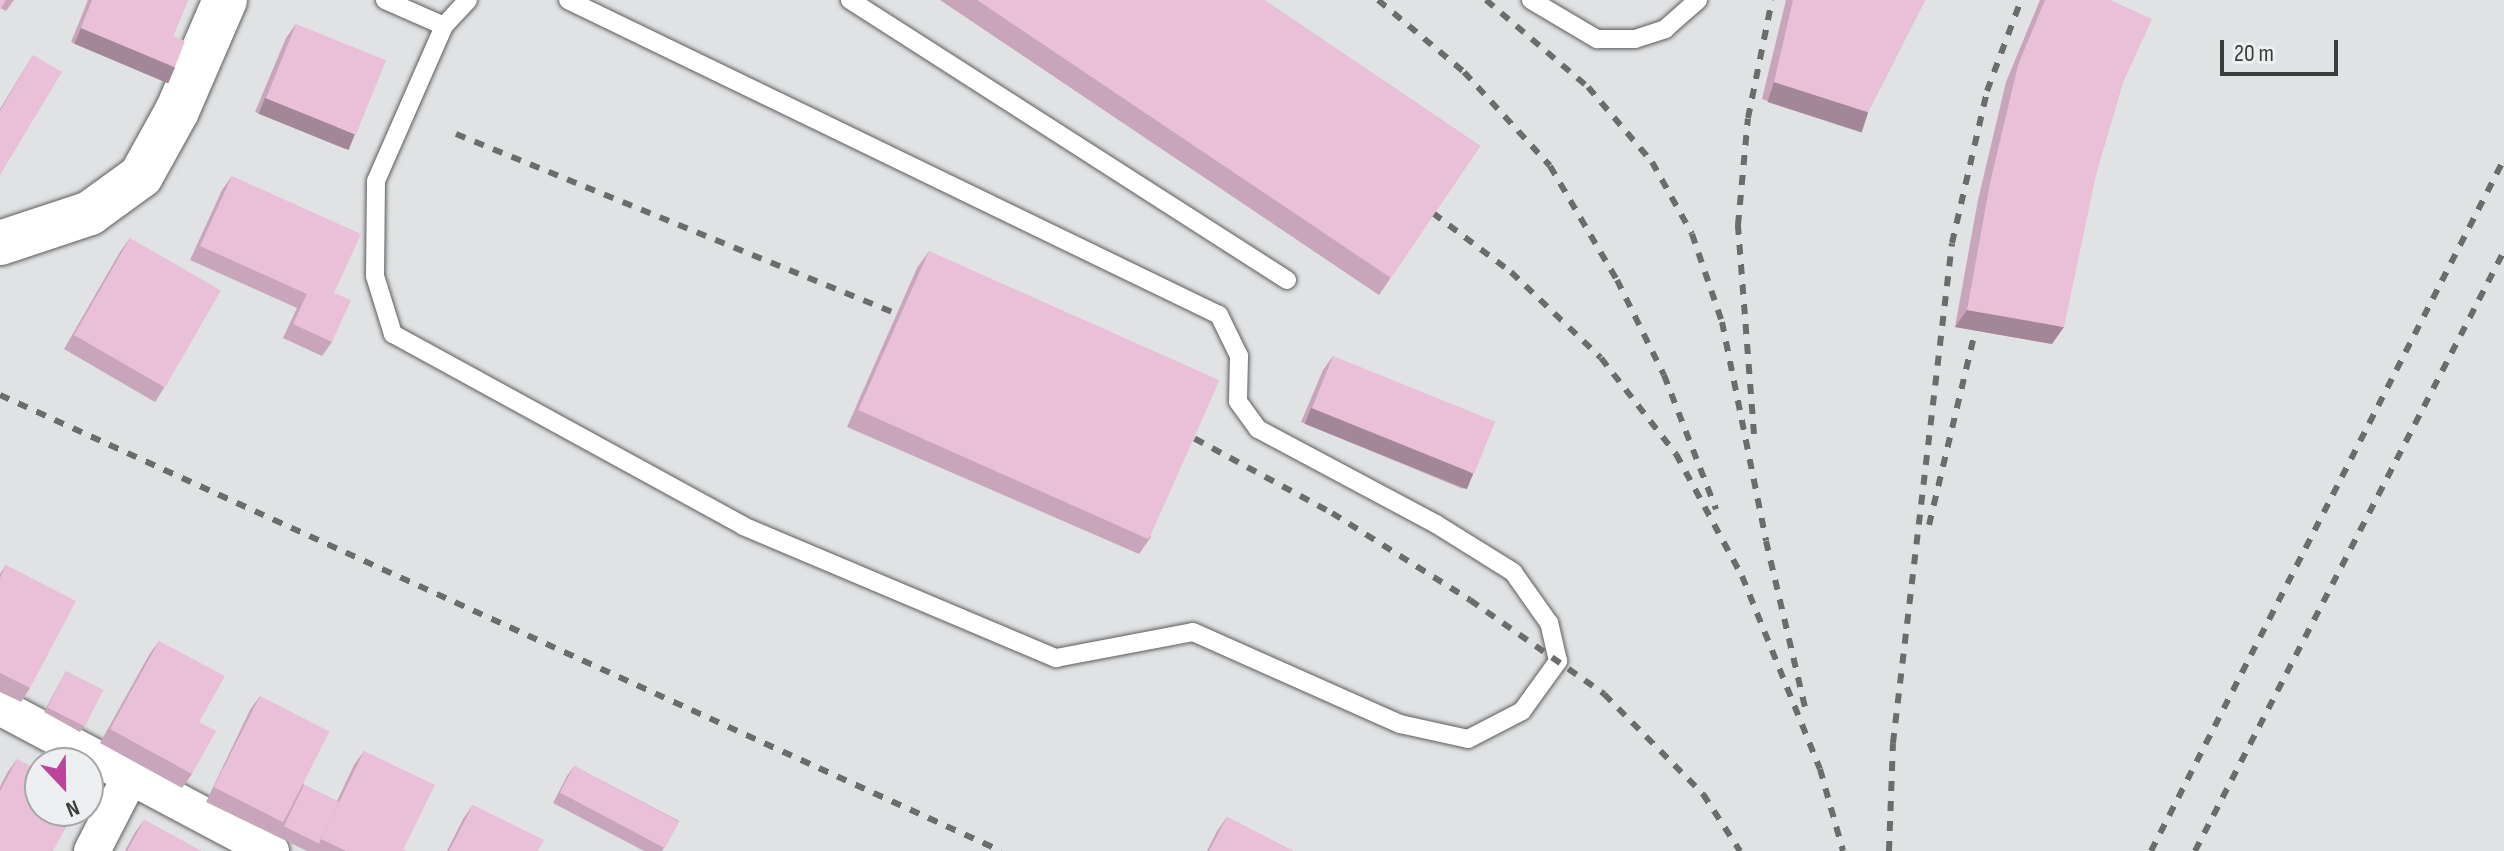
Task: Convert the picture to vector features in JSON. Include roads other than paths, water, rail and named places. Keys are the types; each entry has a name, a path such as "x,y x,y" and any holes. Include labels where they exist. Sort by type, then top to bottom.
{"street":[{"path":"0,243 90,213 141,176 177,111 225,0"},
{"path":"0,707 271,851"},
{"path":"92,851 130,777"}],"lane":[{"path":"385,0 444,26"},
{"path":"468,0 444,26 376,181 375,276 393,334 743,526 1056,658 1193,632 1400,724 1468,739 1522,711 1558,661 1549,623 1513,572 1436,524 1258,429 1238,401 1239,356 1219,315 568,0"},
{"path":"850,0 1287,280"},
{"path":"1531,0 1597,39 1635,39 1665,29 1698,0"}],"railway":[{"path":"1378,0 1464,72 1550,166 1617,280 1664,375 1716,509"},
{"path":"1486,0 1588,87 1652,162 1692,234 1722,322 1766,541 1806,711"},
{"path":"1754,434 1738,225 1748,118 1772,0"},
{"path":"1889,851 1893,743 1952,243 1987,91 2021,0"},
{"path":"456,134 918,323"},
{"path":"2151,851 2504,159"},
{"path":"1417,201 1511,272 1601,358 1676,454 1742,576 1820,769 1843,851"},
{"path":"2195,851 2504,251"},
{"path":"1929,525 1980,311"},
{"path":"0,395 1001,851"},
{"path":"1177,429 1332,513 1470,600 1604,694 1703,794 1740,851"}]}
